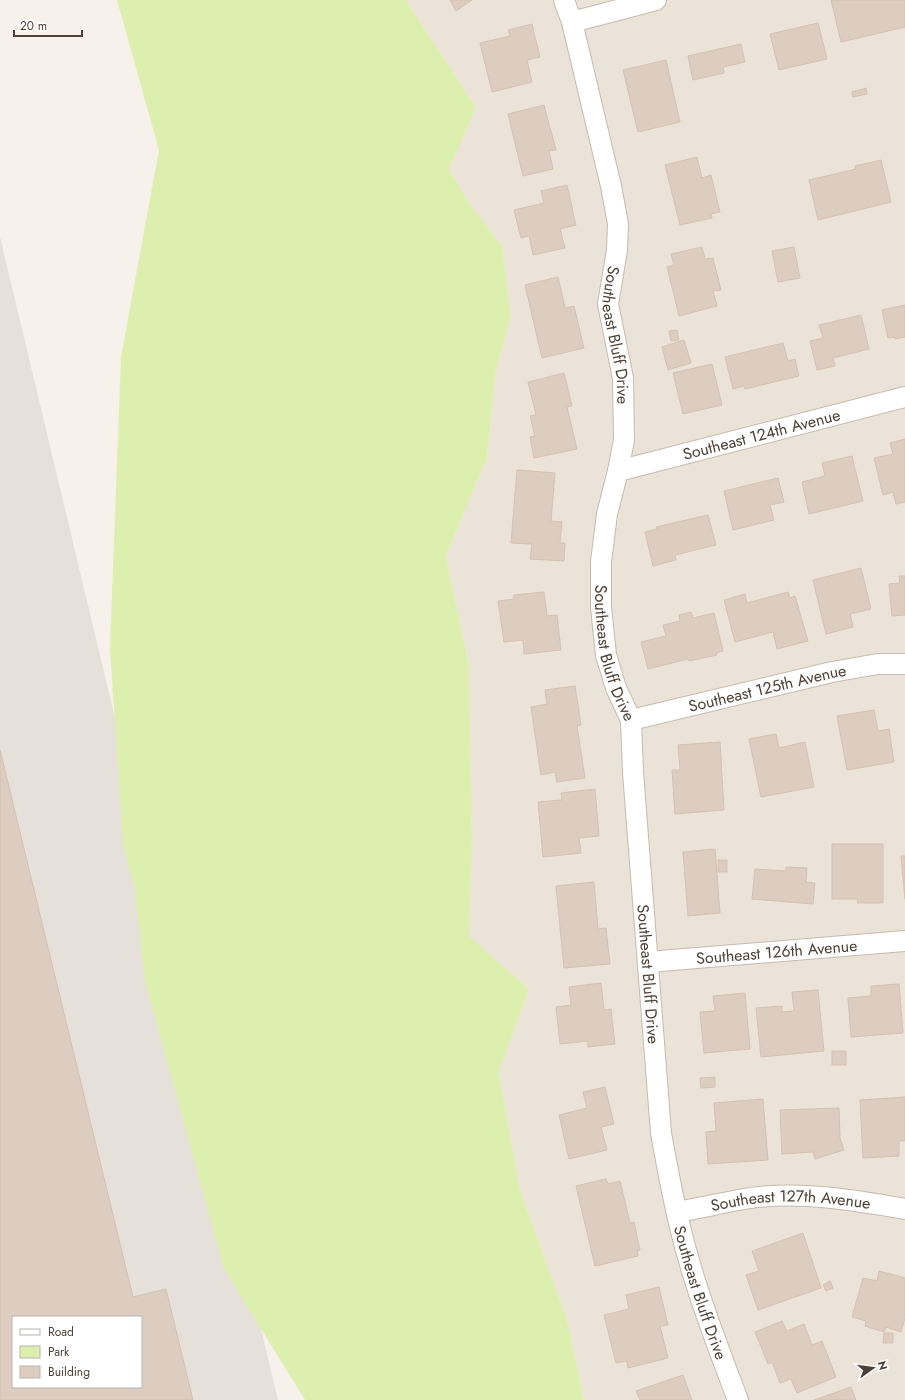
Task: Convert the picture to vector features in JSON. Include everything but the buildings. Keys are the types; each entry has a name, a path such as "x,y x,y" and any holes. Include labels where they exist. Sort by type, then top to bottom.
{"street":[{"name":"Southeast Bluff Drive","path":"564,0 572,22 611,186 618,224 617,250 608,304 623,378 624,440 618,471 606,514 601,562 601,607 606,655 616,688 631,720 633,772 661,1132 668,1172 689,1263 738,1400"},
{"path":"572,22 656,0"},
{"name":"Southeast 124th Avenue","path":"618,471 905,397"},
{"name":"Southeast 125th Avenue","path":"631,720 832,672 878,664 905,664"},
{"name":"Southeast 126th Avenue","path":"648,962 905,941"},
{"name":"Southeast 127th Avenue","path":"677,1212 750,1198 789,1195 828,1197 905,1209"}],"shaded area":[{"path":"406,0 905,0 905,1400 584,1400 567,1319 520,1190 499,1072 529,989 469,936 472,838 469,666 446,556 487,458 496,371 511,316 502,246 469,203 449,169 476,108"},
{"path":"0,237 278,1400 0,1400"}],"green space":[{"path":"117,0 406,0 476,108 449,169 469,203 502,246 511,316 496,371 487,458 446,556 469,666 472,838 469,936 529,989 499,1072 520,1190 567,1319 584,1400 305,1400 224,1269 145,981 135,890 123,845 110,648 121,357 159,150"}]}
